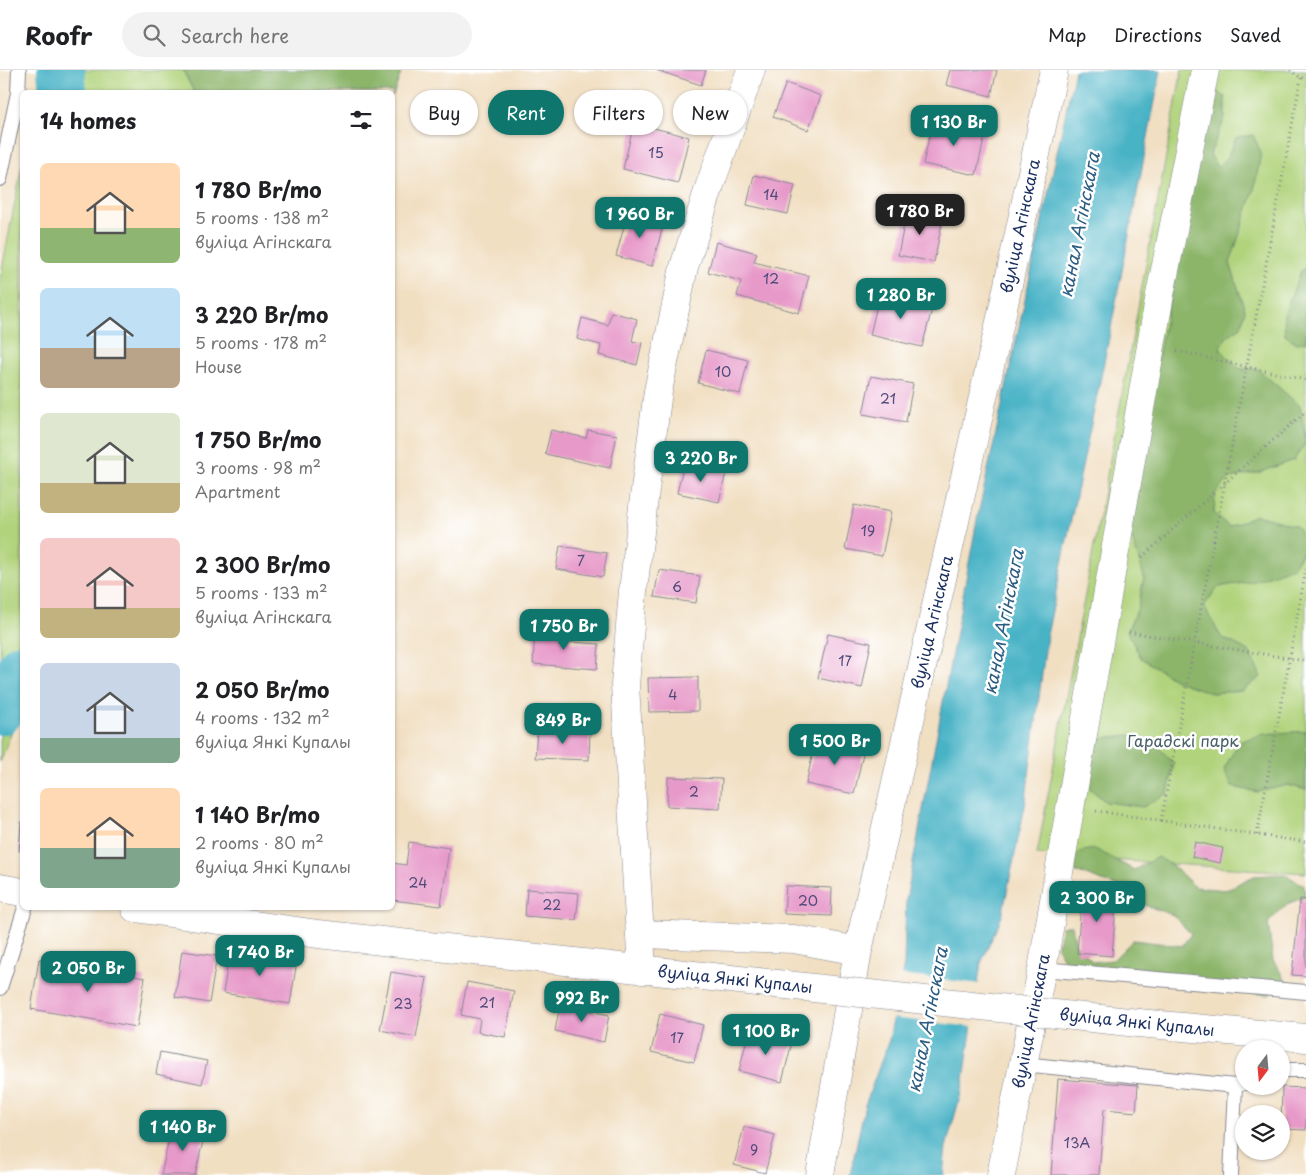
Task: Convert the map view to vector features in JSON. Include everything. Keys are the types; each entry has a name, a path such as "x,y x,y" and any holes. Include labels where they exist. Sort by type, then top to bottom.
{"street":[{"path":"642,970 625,686 632,591 658,391 684,267 710,185 751,70"},
{"name":"вуліца Агінскага","path":"820,1175 858,951 1000,322 1054,70"},
{"name":"вуліца Агінскага","path":"1001,1175 1042,969 1152,346 1206,70"},
{"path":"0,888 20,892"},
{"name":"вуліца Янкі Купалы","path":"150,910 318,934 642,970 1306,1038"},
{"path":"640,934 794,939 858,951"}],"lane":[{"path":"0,179 18,93 19,70"},
{"path":"0,988 24,910"},
{"path":"1042,969 1306,992"},
{"path":"1023,1064 1235,1084"},
{"path":"1290,1070 1306,1070"},
{"path":"1231,1175 1239,1095"}],"path":[{"path":"1290,70 1301,78 1306,78"},
{"path":"1161,821 1301,78"},
{"path":"1152,346 1306,380"},
{"path":"1109,585 1306,411"},
{"path":"1257,835 1306,569"},
{"path":"1102,628 1306,661"},
{"path":"1070,808 1306,842"}],"green space":[{"path":"42,70 183,70 193,90 37,90"},
{"path":"183,70 402,70 395,90 193,90"},
{"name":"Гарадскі парк","path":"1182,70 1306,70 1306,873 1037,855"},
{"path":"1217,91 1225,97 1225,118 1210,154 1217,167 1227,157 1236,138 1253,135 1261,153 1254,190 1230,263 1245,310 1241,327 1226,337 1220,349 1240,369 1258,369 1300,406 1306,442 1294,460 1261,472 1230,478 1215,494 1214,513 1229,527 1256,515 1296,526 1306,541 1306,546 1293,567 1255,581 1218,587 1204,606 1221,637 1249,651 1261,677 1242,691 1211,693 1177,681 1141,658 1127,631 1138,608 1144,577 1126,519 1207,110"},
{"path":"20,176 20,717 12,731 0,762 0,279"},
{"path":"1306,268 1306,342 1297,343 1285,335 1284,315 1301,271"},
{"path":"1306,731 1306,790 1288,785 1258,792 1232,787 1224,769 1239,742 1262,734"},
{"path":"1129,735 1154,743 1174,763 1168,793 1143,807 1106,802 1088,787 1081,770 1087,750 1102,738"},
{"path":"1095,849 1134,870 1158,857 1173,866 1195,887 1225,890 1254,876 1284,874 1304,885 1305,897 1287,904 1268,923 1273,960 1287,983 1269,995 1098,973 1065,961 1057,947 1062,927 1072,925 1075,943 1093,962 1113,960 1133,940 1182,946 1191,934 1173,915 1130,900 1122,888 1069,869 1066,861 1082,851"}],"water":[{"name":"канал Агінскага","path":"1075,70 1161,70 1108,343 1047,635 1025,806 1002,916 981,963 963,1086 946,1147 943,1175 850,1175 865,1105 889,1040 904,964 906,900 977,520"}],"pier":[{"path":"899,975 981,984 975,1027 891,1018"}],"building":[{"path":"656,70 706,70 701,85"},
{"path":"950,70 997,70 991,96 946,85"},
{"path":"786,83 821,96 808,130 773,117"},
{"path":"933,120 986,131 976,175 923,164"},
{"path":"663,130 673,133 673,135 689,137 678,183 623,169 631,135 663,135"},
{"path":"754,175 795,185 788,214 747,205"},
{"path":"907,210 943,218 934,262 898,255"},
{"path":"628,212 664,222 652,266 616,256"},
{"path":"716,242 757,253 754,262 809,276 799,313 737,296 741,281 708,272"},
{"path":"880,292 933,305 922,347 870,335"},
{"path":"611,312 637,319 632,341 642,343 637,365 599,355 601,345 577,339 582,318 608,325"},
{"path":"706,350 748,360 740,394 698,383"},
{"path":"871,376 913,384 906,422 863,414"},
{"path":"551,430 586,438 588,430 617,435 610,468 545,454"},
{"path":"684,463 726,473 719,502 677,493"},
{"path":"854,505 891,512 882,556 845,549"},
{"path":"560,546 607,553 603,577 556,569"},
{"path":"659,570 700,576 696,603 654,597"},
{"path":"535,630 570,632 570,642 599,644 597,669 533,664"},
{"path":"828,634 871,643 862,688 818,678"},
{"path":"698,677 698,711 649,712 648,678"},
{"path":"537,729 590,731 589,760 535,758"},
{"path":"816,739 864,749 854,794 806,784"},
{"path":"668,777 722,779 720,809 667,806"},
{"path":"409,842 449,848 441,906 395,900 395,863 406,865"},
{"path":"1195,842 1223,848 1220,863 1192,857"},
{"path":"786,886 832,888 831,916 784,914"},
{"path":"527,889 579,893 576,920 525,916"},
{"path":"1082,890 1117,893 1112,956 1077,953"},
{"path":"1300,899 1306,900 1306,976 1292,975"},
{"path":"230,950 297,961 290,1004 223,993"},
{"path":"182,951 217,956 209,1003 175,997"},
{"path":"39,959 145,978 137,1027 31,1009"},
{"path":"391,972 427,978 416,1037 380,1030"},
{"path":"467,982 514,991 505,1037 478,1032 480,1019 461,1015"},
{"path":"560,1005 609,1015 604,1042 555,1031"},
{"path":"660,1014 703,1025 694,1062 651,1052"},
{"path":"749,1031 792,1042 782,1082 739,1071"},
{"path":"160,1052 207,1061 202,1084 156,1074"},
{"path":"1058,1079 1138,1085 1136,1112 1104,1109 1099,1175 1051,1175"},
{"path":"1290,1087 1306,1088 1306,1130 1290,1129 1290,1105 1282,1105 1282,1095 1290,1095"},
{"path":"172,1125 205,1133 195,1175 161,1175"},
{"path":"744,1127 775,1135 765,1173 734,1165"}],"waterway":[{"path":"61,70 63,90"},
{"path":"0,711 20,671"}]}
